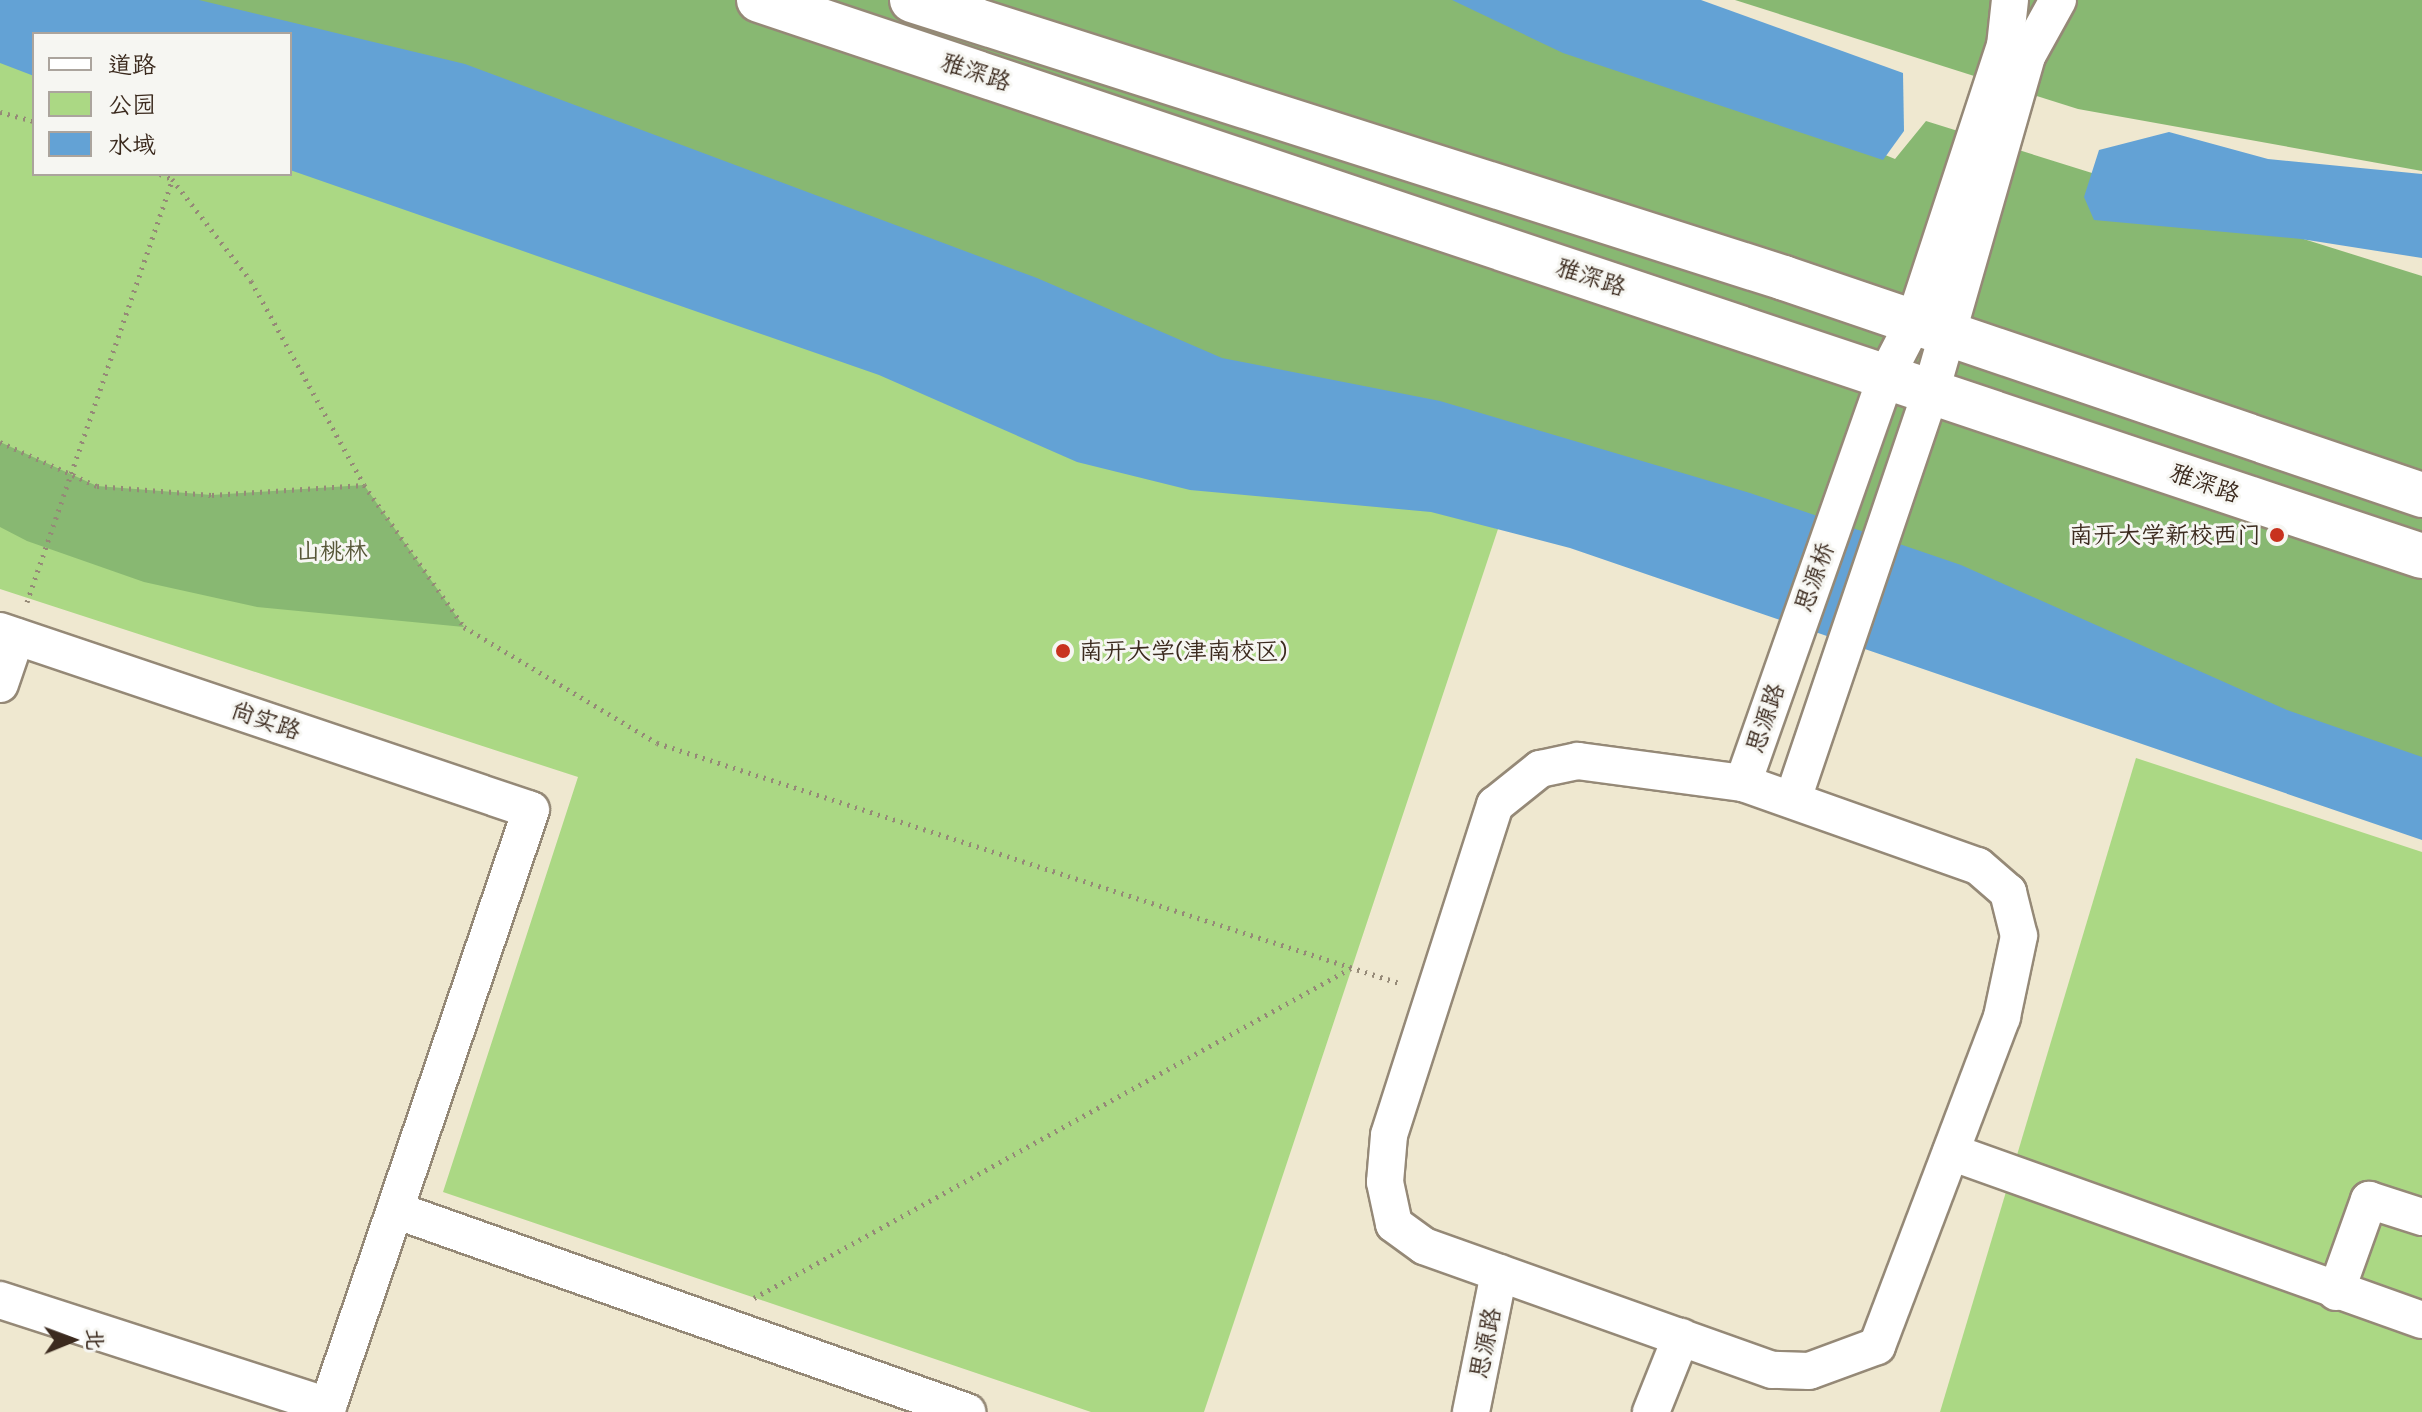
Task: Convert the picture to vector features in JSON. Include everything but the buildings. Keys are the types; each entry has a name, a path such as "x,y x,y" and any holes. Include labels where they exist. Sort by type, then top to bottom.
{"main road":[{"name":"雅深路","path":"759,0 2422,556"},
{"name":"雅深路","path":"912,0 1929,327 2422,495"}],"street":[{"path":"1929,327 2005,46 2010,0"},
{"path":"1929,327 2027,56 2058,0"},
{"name":"思源桥","path":"1787,652 1886,376 1929,327"},
{"name":"思源桥","path":"1835,667 1931,391 1929,327"},
{"path":"0,684 8,634"},
{"name":"尚实路","path":"8,634 531,810 395,1210"},
{"name":"思源路","path":"1743,783 1787,652"},
{"name":"思源路","path":"1793,799 1835,667"},
{"path":"1578,761 1743,783 1978,866 2008,892 2019,936 2002,1017 1877,1346 1809,1371 1772,1370 1424,1246 1394,1224 1385,1182 1389,1135 1495,805 1540,769 1578,761"},
{"path":"1951,1152 2336,1292 2422,1320"},
{"path":"2336,1292 2369,1200 2422,1217"},
{"path":"0,1300 327,1409 395,1210 967,1412"},
{"name":"思源路","path":"1471,1412 1499,1273"},
{"path":"1651,1412 1681,1337"}],"path":[{"path":"0,112 32,120"},
{"path":"165,176 172,179 251,281 364,485 464,627 657,743 1434,995"},
{"path":"8,634 71,474 172,179"},
{"path":"0,442 97,486 212,495 364,485"},
{"path":"711,1322 1352,968"}],"green space":[{"path":"196,0 1507,0 1895,159 1926,121 2422,276 2422,784 1207,383 292,36 292,32 280,32"},
{"path":"1735,0 2422,0 2422,171 2078,109"},
{"path":"0,50 32,60 32,176 292,176 292,144 1498,529 1204,1412 1091,1412 443,1192 578,777 0,589"},
{"name":"山桃林","path":"0,442 97,486 212,495 364,485 464,627 257,607 144,582 27,541 0,527"},
{"path":"2136,758 2422,852 2422,1412 1940,1412"}],"water":[{"path":"0,0 199,0 465,64 1037,278 1222,358 1440,401 1750,493 1961,565 2287,710 2422,757 2422,840 1570,548 1431,512 1190,490 1077,462 879,375 292,171 292,32 32,32 32,75 0,63"},
{"path":"1452,0 1701,0 1903,73 1904,131 1883,160 1563,53"},
{"path":"2169,132 2268,159 2422,174 2422,258 2301,239 2094,220 2084,197 2099,150"}],"place":[{"name":"南开大学新校西门","path":"2277,535"},
{"name":"南开大学(津南校区)","path":"1063,651"}]}
